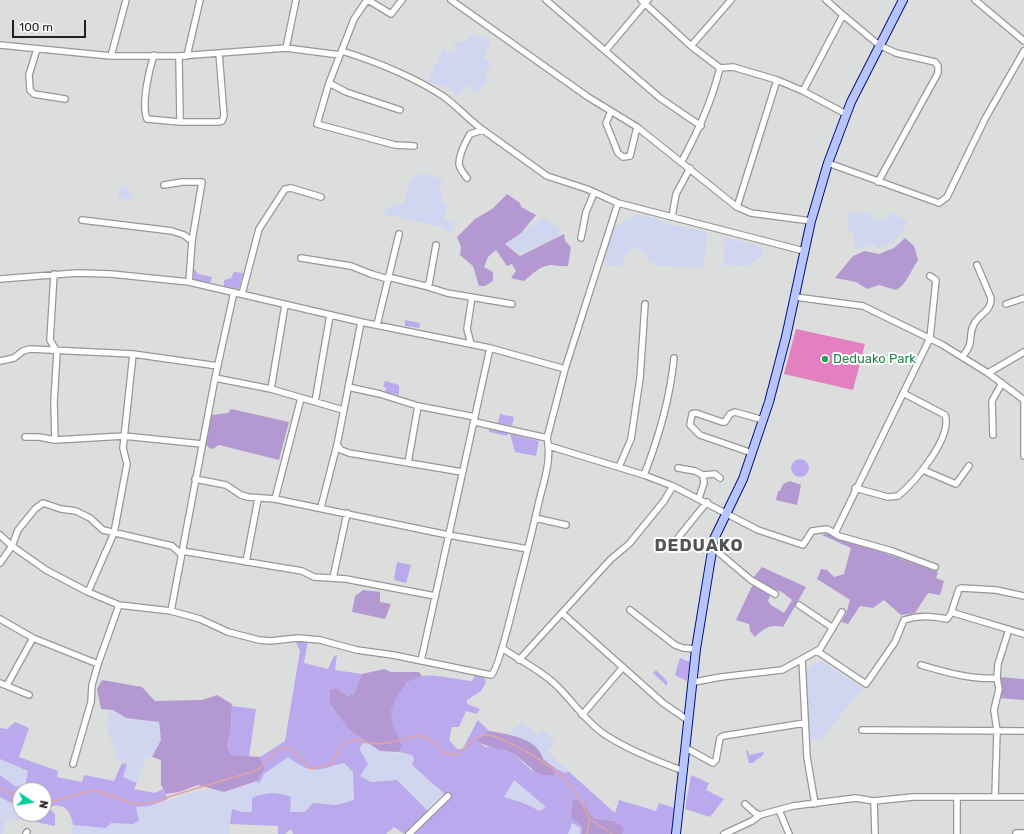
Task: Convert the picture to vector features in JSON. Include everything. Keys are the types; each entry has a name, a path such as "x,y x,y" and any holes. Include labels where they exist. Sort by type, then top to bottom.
{"street":[{"path":"110,56 126,0"},
{"path":"187,56 200,0"},
{"path":"286,48 296,0"},
{"path":"402,0 391,14 367,0 354,19 329,83 318,121 319,126 395,145 414,146"},
{"path":"451,0 582,93 637,126 737,207 751,213 811,221"},
{"path":"546,0 660,98 701,126"},
{"path":"692,46 731,0"},
{"path":"826,0 879,45 896,53 932,61 938,66 938,73 878,182"},
{"path":"676,834 694,682 696,649 712,547 716,532 737,492 763,420 779,366 811,221 828,163 846,114 879,45 903,0"},
{"path":"975,0 1024,41"},
{"path":"606,50 645,1 692,46 720,68 734,67 777,80 803,91 846,114"},
{"path":"803,91 843,15"},
{"path":"0,45 110,56 187,56 286,48 341,53 389,68 445,97 483,130 547,176 594,193 618,204 804,251"},
{"path":"37,49 29,75 30,90 34,94 65,99"},
{"path":"828,163 939,203 947,197 986,117 1024,51"},
{"path":"154,55 147,81 146,117 150,121 218,122 223,119 219,53"},
{"path":"179,56 180,122"},
{"path":"682,161 701,126 712,99 720,68"},
{"path":"737,207 777,80"},
{"path":"329,83 346,92 400,110"},
{"path":"611,111 606,123 618,152 623,157 630,156 633,152 637,126"},
{"path":"467,178 461,171 459,164 463,150 470,134 483,130"},
{"path":"672,217 676,194 690,168"},
{"path":"164,185 182,182 202,182 192,241 188,282"},
{"path":"242,294 258,229 285,189 291,188 322,197"},
{"path":"581,238 586,212 594,193"},
{"path":"0,535 12,546 46,570 88,592 119,604 171,611 200,619 228,632 259,640 310,639 358,650 491,675 495,671 502,648 528,549 548,464 549,446 547,438 565,369 618,204"},
{"path":"82,220 172,231 192,241"},
{"path":"377,326 399,234"},
{"path":"425,286 429,284 431,280 436,245"},
{"path":"301,258 351,266 371,274 425,286 447,293 512,304"},
{"path":"962,357 970,345 974,324 991,304 991,298 977,265"},
{"path":"0,279 54,274 111,274 188,282 377,326 490,348 565,369"},
{"path":"54,274 50,340 57,352 54,402 55,440"},
{"path":"835,533 855,488 930,338 936,280 930,276"},
{"path":"171,611 195,479 234,292"},
{"path":"471,344 467,330 472,297"},
{"path":"795,297 864,306 930,338 988,373 1024,401 1024,456"},
{"path":"1006,304 1024,298"},
{"path":"619,467 631,439 640,383 645,304"},
{"path":"271,389 286,305"},
{"path":"315,402 330,315"},
{"path":"321,508 337,445 361,322"},
{"path":"420,661 490,348"},
{"path":"0,361 14,358 23,350 134,354 218,366"},
{"path":"988,373 1024,352"},
{"path":"88,592 114,533 127,464 123,448 134,354"},
{"path":"644,475 660,432 672,378 674,358"},
{"path":"215,378 271,389 343,410"},
{"path":"993,435 992,401 1002,384"},
{"path":"348,387 547,438"},
{"path":"855,488 895,497 902,493 923,470 941,437 946,423 946,418 942,413 903,394"},
{"path":"275,499 301,398"},
{"path":"408,463 418,406"},
{"path":"752,453 700,435 690,425 690,418 695,412 725,422 730,414 734,412 763,420"},
{"path":"25,437 39,437 55,440 124,436 202,444"},
{"path":"337,445 341,450 349,453 462,472"},
{"path":"549,446 644,475 673,486 707,502 725,514 764,533 782,537 801,544 805,543 812,530 825,528 843,538 892,551 935,567"},
{"path":"923,470 956,484 969,466"},
{"path":"678,468 695,471 703,475 715,474 720,478"},
{"path":"699,498 704,484 703,475"},
{"path":"195,479 226,485 241,495 258,499 275,499 448,535 528,549"},
{"path":"519,660 611,559 629,544 661,505 673,486"},
{"path":"246,562 258,499"},
{"path":"677,539 707,502"},
{"path":"0,563 12,546 18,530 35,509 44,503 61,509 76,511 90,518 100,528 114,533 172,546 181,552 302,571 314,576 346,579 435,596"},
{"path":"333,578 347,513"},
{"path":"535,518 566,524"},
{"path":"172,546 184,539"},
{"path":"712,547 751,580 775,594"},
{"path":"817,651 866,684 896,642 904,620 916,616 929,616 947,619 952,612 960,588 996,590 1024,596"},
{"path":"73,764 92,702 92,685 98,664 119,604"},
{"path":"799,605 833,628"},
{"path":"630,610 675,645 688,649 696,649"},
{"path":"694,682 721,677 782,670 821,648 842,612"},
{"path":"952,612 1024,634"},
{"path":"562,613 669,708 689,721"},
{"path":"0,619 33,638 98,664"},
{"path":"995,798 997,731 994,710 999,689 997,678 998,664 1009,630"},
{"path":"7,685 33,638"},
{"path":"502,648 545,676 563,693 582,715 603,733 625,746 684,771"},
{"path":"802,659 807,756 815,804"},
{"path":"921,665 951,673 997,678"},
{"path":"582,715 623,667"},
{"path":"0,683 29,695"},
{"path":"686,748 713,764 716,760 720,738 723,736 805,722"},
{"path":"862,730 1024,731"},
{"path":"409,834 448,796"},
{"path":"724,834 752,821 760,815 779,810 856,798 874,801 913,797 1024,797"},
{"path":"957,797 957,834"},
{"path":"874,801 875,834"},
{"path":"745,804 755,813 760,815"},
{"path":"779,810 789,834"},
{"path":"1016,833 1024,833"}],"shaded area":[{"path":"0,0 1024,0 1024,834 0,834"},
{"path":"472,33 491,41 484,59 492,63 485,73 488,79 477,93 467,85 458,96 449,88 427,82 443,49 456,55 454,44 458,41 465,43"},
{"path":"423,173 443,180 439,191 443,194 442,201 447,205 444,219 455,224 450,233 440,227 383,214 386,208 404,203 408,185 412,178"},
{"path":"120,185 130,188 129,193 133,194 131,200 118,198"},
{"path":"507,194 520,203 521,207 536,215 521,233 505,244 520,256 564,234 565,241 571,247 568,266 544,266 524,281 511,278 516,271 512,264 507,266 496,250 488,257 484,267 493,272 493,281 485,286 479,286 473,266 460,255 461,247 457,237 475,219 492,209"},
{"path":"853,212 868,214 875,221 884,220 893,213 907,221 904,229 893,242 878,249 872,244 856,249 853,234 847,230 848,215"},
{"path":"635,215 652,217 664,223 707,232 707,243 702,268 659,266 648,261 647,253 632,246 620,266 611,266 605,262 604,258 613,230 625,220"},
{"path":"542,218 561,229 556,238 520,254 506,244"},
{"path":"725,237 764,248 762,256 747,266 724,265"},
{"path":"905,238 914,246 918,260 906,281 896,290 879,285 867,289 856,282 835,278 853,256 865,251 879,254 894,248"},
{"path":"193,268 198,274 212,277 210,283 194,280"},
{"path":"234,272 243,273 238,289 224,286 224,280 231,278"},
{"path":"405,320 420,323 419,328 405,326"},
{"name":"Deduako Park","path":"796,329 865,344 853,390 784,374"},
{"path":"385,381 399,385 399,395 385,392 386,387 383,387"},
{"path":"231,409 289,422 279,460 219,445 213,449 209,448 205,443 212,415 228,413"},
{"path":"500,414 514,417 512,426 498,423"},
{"path":"489,429 508,433 507,436 489,432"},
{"path":"510,434 539,441 536,456 515,452"},
{"path":"800,459 806,462 809,468 806,474 800,477 794,474 791,468 794,462"},
{"path":"790,481 801,485 797,505 776,500 778,491 780,491 783,484"},
{"path":"828,533 938,572 936,578 944,581 940,595 928,593 915,613 901,615 884,600 873,608 860,606 848,624 841,622 846,614 850,600 817,579 821,569 827,570 834,577 844,574 851,548 822,535"},
{"path":"397,562 411,565 406,583 394,580"},
{"path":"762,567 806,587 783,627 771,626 761,631 755,637 750,631 749,624 736,620 752,586 757,585 771,593 768,601 771,605 784,613 792,600 782,592 755,582 753,578"},
{"path":"363,590 380,592 380,602 391,604 385,619 352,612 355,596"},
{"path":"295,640 308,640 304,663 328,669 334,656 337,655 335,670 362,674 354,694 348,696 336,688 330,691 330,704 349,730 367,742 361,745 360,750 368,764 360,776 371,782 397,780 429,812 404,834 394,827 386,834 293,834 291,829 285,834 278,834 278,826 230,824 232,809 242,812 250,812 252,810 252,798 267,794 281,794 291,797 290,812 305,812 313,803 336,805 354,800 353,772 344,763 315,770 304,767 288,757 264,774 259,784 257,781 265,769 260,757 285,741 300,651"},
{"path":"680,658 690,662 687,681 675,675"},
{"path":"821,661 863,688 820,740 809,738 806,669"},
{"path":"384,669 391,672 419,672 422,676 407,682 397,696 391,710 392,724 402,745 399,752 380,751 349,730 330,704 330,690 336,688 348,696 354,694 362,674"},
{"path":"656,670 667,681 667,686 653,673"},
{"path":"475,675 484,677 486,682 481,691 467,700 467,704 480,709 477,714 466,711 459,727 452,727 449,740 457,749 462,749 478,720 489,731 478,741 485,747 496,747 515,755 531,770 554,775 556,769 566,773 568,771 615,813 619,800 656,811 659,803 675,808 672,834 622,834 623,832 616,821 593,818 585,805 582,834 580,834 581,828 572,823 568,834 411,834 449,798 412,765 414,759 412,755 399,752 402,745 392,724 392,704 406,683 416,677 434,676 472,681","holes":["514,780 546,807 539,811 526,804 504,797"]},
{"path":"999,677 1024,679 1024,700 998,698"},
{"path":"102,680 142,687 155,701 202,700 217,695 232,704 231,727 227,747 231,755 260,757 265,769 257,781 224,792 198,785 179,792 166,794 161,785 161,760 152,757 161,740 159,722 126,718 113,710 101,709 97,689"},
{"path":"232,706 256,709 249,757 231,755 227,747 231,727"},
{"path":"109,710 126,718 159,722 161,740 152,757 146,756 137,783 123,777 127,764 122,763 115,757 117,751 109,736 107,724"},
{"path":"15,722 29,728 19,757 58,771 57,777 82,782 84,775 114,781 122,763 127,764 123,777 137,783 134,789 155,793 163,789 168,799 150,806 136,807 139,821 133,824 111,823 106,828 73,825 67,810 61,806 52,806 52,782 26,782 28,771 0,759 0,728 7,729"},
{"path":"522,723 527,728 530,727 537,734 544,730 555,743 548,750 568,771 566,774 556,769 512,734 507,734"},
{"path":"489,731 521,738 535,746 543,759 556,769 554,775 547,775 537,772 510,752 482,744 477,741"},
{"path":"367,742 380,751 412,755 414,759 412,765 445,794 429,812 397,780 371,782 360,776 361,745"},
{"path":"748,750 749,755 763,752 764,754 753,763 749,763 746,751"},
{"path":"288,757 303,768 313,771 344,763 353,772 354,800 336,805 313,803 305,812 290,812 291,797 250,812 242,812 232,809 229,834 71,834 73,825 106,828 111,823 133,824 136,807 150,806 197,791 215,789 224,792 257,781 259,784 264,774"},
{"path":"0,759 28,771 26,782 12,782 12,784 0,775"},
{"path":"0,775 12,784 12,803 0,797"},
{"path":"691,775 709,783 706,790 724,799 710,817 685,809"},
{"path":"514,780 546,807 539,811 525,802 518,802 504,797"},
{"path":"0,798 12,803 12,819 6,819 3,834 0,834"},
{"path":"575,799 585,805 593,818 615,821 623,828 622,834 582,834 582,826 571,817 573,801"},
{"path":"52,811 55,814 55,826 36,822 52,822"},
{"path":"572,823 581,828 580,834 568,834"}],"waterway":[{"path":"52,802 94,790 135,804 157,802 171,796 258,770 280,748 289,747 311,769 332,764 340,747 345,743 357,739 365,742 380,744 395,742 418,735 436,743 445,753 455,755 473,740 484,735 502,739 526,751 564,778 586,810 589,819 587,834"},
{"path":"0,788 12,794"},
{"path":"589,818 612,834"}],"place":[{"name":"Deduako Park","path":"825,359"}],"district":[{"name":"DEDUAKO","path":"699,546"}]}
